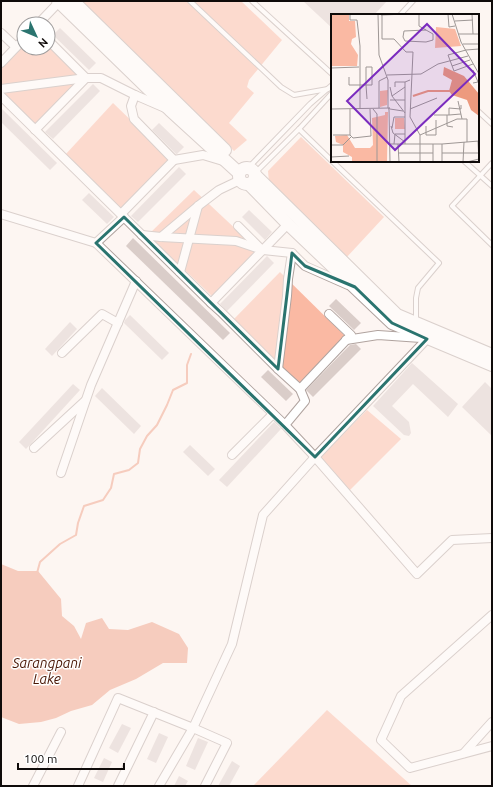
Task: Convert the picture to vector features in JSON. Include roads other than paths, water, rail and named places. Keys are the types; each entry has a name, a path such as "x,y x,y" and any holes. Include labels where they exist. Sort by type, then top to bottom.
{"street":[{"path":"45,16 59,1 170,110 227,162 247,174 288,224 301,229 397,315 416,323 428,334 492,365"},
{"path":"73,1 247,174 355,287 392,323 492,355"},
{"path":"1,33 16,47 1,63"},
{"path":"56,48 86,78"},
{"path":"1,90 86,78 101,78 170,110"},
{"path":"35,130 86,78"},
{"path":"135,95 131,106 134,119 174,160"},
{"path":"1,96 300,389 305,401 285,425"},
{"path":"96,243 174,160 203,155 227,162"},
{"path":"161,237 218,190 247,174"},
{"path":"180,272 188,238 198,206"},
{"path":"1,214 96,243 285,425 315,457 417,574 452,540 492,538"},
{"path":"211,303 288,224"},
{"path":"238,226 263,250"},
{"path":"142,235 236,240 263,250 292,253 305,266 355,287"},
{"path":"278,369 292,253"},
{"path":"61,473 91,385 136,281"},
{"path":"62,353 102,314 118,323"},
{"path":"300,389 351,335 329,314"},
{"path":"346,340 378,335 428,334"},
{"path":"159,786 193,728 232,644 263,515 428,334"},
{"path":"34,448 86,400"},
{"path":"232,455 273,414"},
{"path":"492,615 401,696 381,740 410,768 492,746"},
{"path":"78,786 118,698 227,743 206,786"},
{"path":"118,786 154,712"},
{"path":"463,754 492,722"},
{"path":"32,786 62,732"}],"lane":[{"path":"190,1 281,87 294,95 328,89"},
{"path":"252,1 331,73"},
{"path":"401,14 413,1"},
{"path":"247,174 310,104 331,86"},
{"path":"247,174 299,129 331,95"},
{"path":"479,112 492,124"},
{"path":"299,129 331,160"},
{"path":"333,162 439,263 418,288 416,298 416,323"},
{"path":"465,162 492,186"},
{"path":"492,163 452,206 492,245"}],"water":[{"name":"Sarangpani Lake","path":"1,564 18,571 38,571 61,599 62,616 74,626 81,639 86,623 102,618 109,629 128,630 152,622 179,634 188,648 187,663 163,663 136,679 110,690 92,705 71,711 56,718 41,722 19,724 1,717"}],"waterway":[{"path":"37,573 40,562 60,544 76,535 78,523 84,506 103,500 111,488 114,474 129,470 138,463 140,449 147,436 157,425 173,390 187,383 187,365 191,354"}]}
